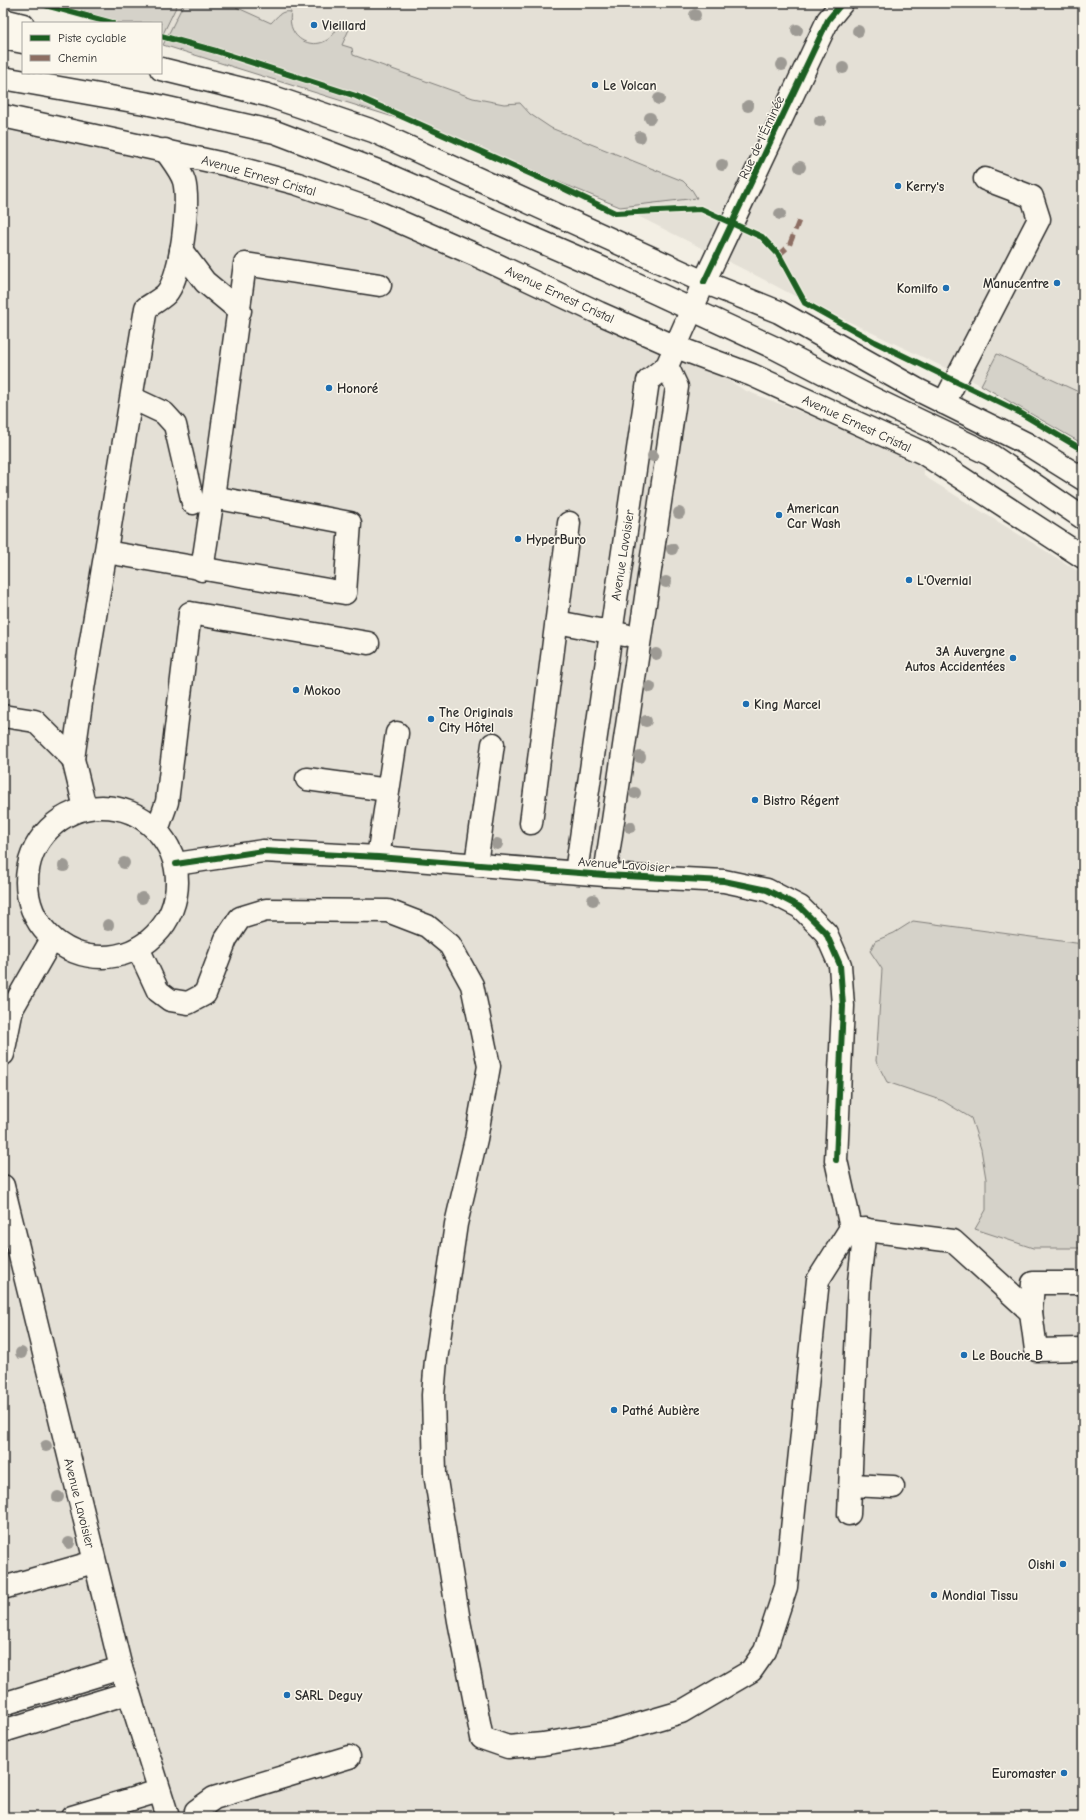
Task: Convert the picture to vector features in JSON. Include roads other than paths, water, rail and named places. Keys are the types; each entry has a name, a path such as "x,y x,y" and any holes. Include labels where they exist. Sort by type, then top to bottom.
{"main road":[{"name":"Rue de l'Éminée","path":"672,357 704,282 830,12 842,3"},
{"path":"3,20 22,25"},
{"path":"3,38 22,42"},
{"path":"162,68 267,94 374,131 704,282 778,312 944,403 1027,444 1083,478"},
{"path":"3,78 150,104 275,132 383,173 748,335 876,400 989,454 1083,518"},
{"name":"Avenue Ernest Cristal","path":"3,116 166,150 298,184 374,210 478,256 586,307 672,357 752,375 923,453 1083,557"},
{"path":"85,808 73,759 146,308 166,294 175,276 181,250 187,206 184,180 166,150"},
{"path":"944,403 1039,219 1032,197 986,179"},
{"path":"181,250 205,282 240,311"},
{"path":"202,570 240,311 245,264 380,285"},
{"name":"Avenue Lavoisier","path":"576,872 648,381 672,357"},
{"name":"Avenue Lavoisier","path":"604,875 677,387 672,357"},
{"path":"132,398 164,413 175,425 193,503"},
{"path":"106,552 202,570 345,593 350,523 213,497"},
{"path":"531,823 569,523"},
{"path":"157,830 166,802 190,614 368,643"},
{"path":"557,622 611,631 640,638"},
{"path":"3,716 35,721 73,759"},
{"path":"378,857 397,733"},
{"path":"476,864 493,744"},
{"path":"306,779 388,790"},
{"path":"100,806 126,810 157,830 166,840 176,864 175,902 158,933 138,948 121,955 85,956 52,939 31,910 26,875 36,844 60,818 85,808 100,806"},
{"name":"Avenue Lavoisier","path":"176,864 263,851 378,857 604,875 724,881 767,890 800,907 826,933 840,965 843,1006 836,1160 858,1228 859,1282 849,1514"},
{"path":"138,948 158,991 170,1000 188,1003 205,994 226,939 240,918 266,910 388,911 427,926 450,945 472,985 489,1066 476,1139 456,1224 436,1360 433,1395 435,1474 459,1621 482,1738 508,1747 543,1744 613,1732 681,1712 751,1671 765,1651 786,1587 818,1280 858,1228 953,1241 1031,1312"},
{"path":"3,1054 12,1009 52,939"},
{"name":"Avenue Lavoisier","path":"3,1186 121,1668 168,1817"},
{"path":"1083,1283 1033,1283 1031,1312 1036,1350 1083,1349"},
{"path":"851,1485 893,1487"},
{"path":"3,1588 94,1562"},
{"path":"3,1704 121,1668"},
{"path":"3,1731 128,1693"},
{"path":"168,1817 186,1811 203,1814 214,1798 349,1757"},
{"path":"72,1817 159,1791"}],"place":[{"name":"Vieillard","path":"314,25"},
{"name":"Le Volcan","path":"595,85"},
{"name":"Kerry's","path":"898,186"},
{"name":"Manucentre","path":"1057,283"},
{"name":"Komilfo","path":"946,288"},
{"name":"Honoré","path":"329,388"},
{"name":"American Car Wash","path":"779,515"},
{"name":"HyperBuro","path":"518,539"},
{"name":"L'Overnial","path":"909,580"},
{"name":"3A Auvergne Autos Accidentées","path":"1013,658"},
{"name":"Mokoo","path":"296,690"},
{"name":"King Marcel","path":"746,704"},
{"name":"The Originals City Hôtel","path":"431,719"},
{"name":"Bistro Régent","path":"755,800"},
{"name":"Le Bouche B","path":"964,1355"},
{"name":"Pathé Aubière","path":"614,1410"},
{"name":"Oishi","path":"1063,1564"},
{"name":"Mondial Tissu","path":"934,1595"},
{"name":"SARL Deguy","path":"287,1695"},
{"name":"Euromaster","path":"1064,1773"}]}
